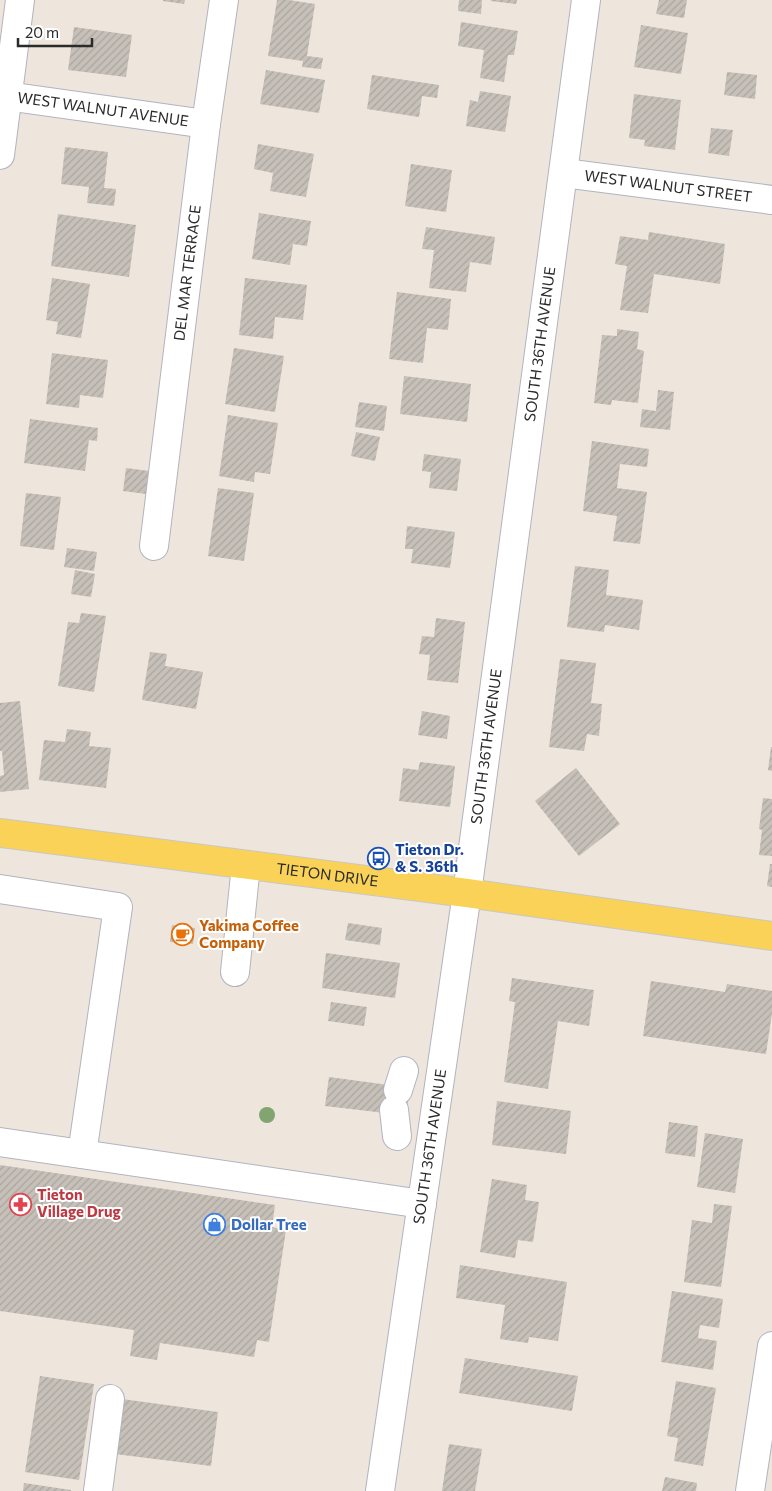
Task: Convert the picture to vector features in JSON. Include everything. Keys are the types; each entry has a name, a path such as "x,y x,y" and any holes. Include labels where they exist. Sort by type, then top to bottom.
{"main road":[{"name":"TIETON DRIVE","path":"0,833 467,893 772,936"}],"street":[{"path":"0,155 4,96 20,0"},
{"name":"DEL MAR TERRACE","path":"154,546 206,124 224,0"},
{"name":"SOUTH 36TH AVENUE","path":"380,1491 467,893 586,0"},
{"name":"WEST WALNUT AVENUE","path":"4,96 206,124"},
{"name":"WEST WALNUT STREET","path":"564,173 772,200"},
{"path":"235,972 246,865"},
{"path":"0,889 118,907 82,1154"},
{"path":"0,1142 422,1204"},
{"path":"750,1491 772,1346"},
{"path":"98,1491 110,1399"}],"building":[{"path":"163,0 185,0 184,4"},
{"path":"277,0 315,4 307,56 323,58 321,69 302,67 303,61 268,56"},
{"path":"459,0 482,0 481,14 458,11"},
{"path":"491,0 517,0 516,4"},
{"path":"659,0 687,0 684,18 656,14"},
{"path":"461,22 518,31 514,55 508,55 504,82 480,78 484,50 458,46"},
{"path":"641,25 688,33 681,74 634,67"},
{"path":"74,27 132,35 126,77 68,70"},
{"path":"266,70 325,80 319,113 260,104"},
{"path":"727,72 757,75 755,99 724,95"},
{"path":"372,75 439,85 437,98 422,96 419,117 367,109"},
{"path":"480,91 511,96 505,132 466,126 470,100 478,102"},
{"path":"634,94 681,100 675,150 644,146 645,140 629,138"},
{"path":"711,128 733,130 729,156 708,153"},
{"path":"258,144 314,154 306,197 270,191 273,173 254,169"},
{"path":"65,147 108,152 104,188 116,189 114,206 87,203 89,187 61,184"},
{"path":"411,164 452,170 446,212 405,206"},
{"path":"259,213 311,221 307,246 293,244 290,265 252,259"},
{"path":"58,214 136,225 129,277 51,266"},
{"path":"426,227 495,237 491,265 470,262 466,292 429,288 434,250 422,249"},
{"path":"649,232 725,244 720,284 654,274 648,313 620,310 627,266 615,264 620,236 648,240"},
{"path":"52,278 90,284 81,338 56,334 58,322 46,320"},
{"path":"245,278 307,285 303,320 275,317 273,339 239,335"},
{"path":"397,292 451,299 448,330 427,328 423,363 389,359"},
{"path":"617,329 639,332 637,349 644,351 638,403 612,400 611,405 594,403 602,335 617,336"},
{"path":"234,348 284,356 275,412 225,404"},
{"path":"52,353 108,360 103,398 80,395 79,408 46,404"},
{"path":"404,376 471,384 467,422 400,414"},
{"path":"658,390 674,392 670,430 640,427 642,409 656,411"},
{"path":"359,402 387,406 384,431 355,427"},
{"path":"228,415 278,423 270,474 255,472 254,482 219,476"},
{"path":"30,419 98,428 97,441 89,440 85,471 24,463"},
{"path":"356,432 380,437 375,461 351,456"},
{"path":"592,441 649,449 647,467 620,464 617,488 647,492 640,544 613,541 617,516 583,511"},
{"path":"424,454 461,459 457,491 429,488 431,472 422,471"},
{"path":"126,468 149,471 146,494 123,491"},
{"path":"218,488 254,493 244,561 208,556"},
{"path":"26,493 61,497 54,550 20,546"},
{"path":"407,526 455,532 450,568 411,563 413,549 405,549"},
{"path":"67,548 97,552 94,571 64,567"},
{"path":"575,566 609,570 606,595 643,600 639,630 605,625 604,632 567,627"},
{"path":"75,570 95,574 91,597 71,594"},
{"path":"81,613 106,616 94,692 58,686 68,622 79,623"},
{"path":"436,618 465,622 458,683 427,680 430,655 419,654 422,636 434,637"},
{"path":"150,652 167,654 165,666 203,672 196,709 142,700"},
{"path":"560,659 596,663 591,703 602,704 599,736 587,734 584,751 549,747"},
{"path":"20,701 29,789 0,792 0,776 4,775 2,751 0,751 0,703"},
{"path":"422,711 450,716 447,739 418,735"},
{"path":"67,729 91,732 89,746 111,748 106,788 39,780 44,740 65,742"},
{"path":"772,747 772,771 768,770"},
{"path":"420,762 455,766 450,807 399,801 403,768 418,770"},
{"path":"576,768 620,824 579,856 535,801"},
{"path":"763,798 772,799 772,856 759,855 762,830 759,829"},
{"path":"770,864 772,864 772,887 767,886"},
{"path":"348,923 382,928 380,945 345,940"},
{"name":"Yakima Coffee Company","path":"172,925 195,928 193,944 170,942"},
{"path":"326,953 400,963 395,998 322,988"},
{"path":"512,978 594,990 589,1026 558,1021 548,1089 504,1082 515,1002 509,1001"},
{"path":"651,981 725,992 727,984 772,991 772,1013 766,1054 643,1036"},
{"path":"331,1002 367,1007 364,1026 328,1021"},
{"path":"329,1077 389,1085 409,1097 407,1107 385,1113 325,1106"},
{"path":"497,1101 571,1111 566,1154 492,1145"},
{"path":"669,1122 698,1126 695,1157 665,1153"},
{"path":"705,1133 743,1139 735,1193 697,1187"},
{"path":"0,1165 275,1205 272,1227 286,1230 269,1342 257,1340 254,1357 160,1343 157,1360 130,1356 134,1330 0,1311"},
{"path":"492,1179 527,1185 525,1200 539,1202 533,1242 518,1240 515,1258 480,1252"},
{"path":"714,1204 732,1206 721,1287 684,1282 692,1220 712,1223"},
{"path":"460,1265 567,1282 558,1341 529,1337 528,1343 500,1339 505,1305 456,1298"},
{"path":"672,1291 723,1299 719,1328 700,1325 698,1338 717,1341 713,1370 661,1362"},
{"path":"465,1358 578,1376 572,1411 459,1393"},
{"path":"40,1376 94,1384 79,1480 25,1472"},
{"path":"676,1381 716,1388 703,1466 674,1461 678,1438 667,1436"},
{"path":"122,1399 218,1412 211,1466 115,1454"},
{"path":"449,1444 482,1449 475,1491 442,1491"},
{"path":"665,1477 697,1483 696,1491 662,1491"},
{"path":"24,1483 71,1490 71,1491 23,1491"}],"place":[{"name":"Tieton Dr. & S. 36th","path":"379,859"},
{"name":"Yakima Coffee Company","path":"183,935"},
{"name":"Tieton Village Drug","path":"21,1204"},
{"name":"Dollar Tree","path":"215,1225"}]}
